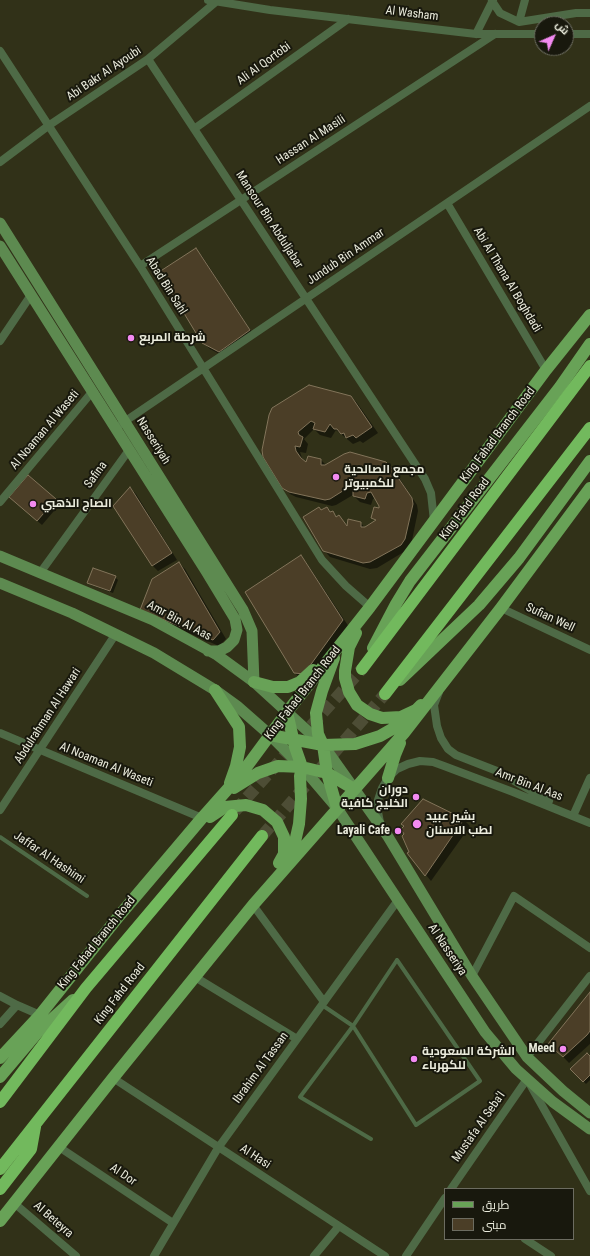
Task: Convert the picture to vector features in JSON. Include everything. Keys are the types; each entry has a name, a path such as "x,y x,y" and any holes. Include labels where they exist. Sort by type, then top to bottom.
{"highway":[{"name":"King Fahd Road","path":"362,668 590,366"},
{"path":"385,694 590,428"},
{"path":"0,1102 86,988 232,815"},
{"name":"King Fahd Road","path":"0,1169 262,836"},
{"path":"0,1189 31,1149 35,1126"}],"main road":[{"name":"Nasseriyah","path":"0,223 126,421 243,610 252,631 254,682"},
{"name":"Nasseriyah","path":"0,246 235,619 237,630 234,640 227,647 219,651 208,651"},
{"name":"King Fahad Branch Road","path":"0,1058 40,1015 119,916 202,818 227,792 287,712 370,607 546,370 590,315"},
{"path":"362,668 410,581 560,387 590,344"},
{"path":"385,694 479,605 519,558 590,461"},
{"path":"0,1221 256,901 404,733 589,491"},
{"name":"Amr Bin Al Aas","path":"0,556 153,620 208,651 254,682 323,745"},
{"path":"0,583 72,613 154,653 215,690 237,706 270,735 302,767"},
{"path":"370,607 349,647 345,671 345,678 349,692 357,705 370,714 382,718 401,717 416,710 440,685"},
{"path":"254,682 273,687 288,687 300,682 339,646"},
{"path":"337,808 327,773 323,745 318,734 316,713 322,691 339,646"},
{"path":"215,690 239,727 240,747 236,766 227,792"},
{"path":"271,885 293,852 299,824 300,776 302,767 293,739 287,712"},
{"path":"270,735 323,745 355,744 380,736 418,714"},
{"path":"388,778 404,733"},
{"name":"Al Nasseriya","path":"323,745 387,835 472,976 527,1057 563,1091 590,1113"},
{"path":"227,792 258,773 278,766 302,767 327,773 354,789"},
{"name":"Al Nasseriya","path":"302,767 337,808 485,1032 516,1069 553,1102 590,1129"},
{"path":"191,831 225,807 246,805 263,810 277,822 284,837 284,854 256,901"},
{"path":"0,1077 38,1032 86,988"}],"street":[{"name":"Al Washam","path":"208,0 270,10 476,34 534,34"},
{"path":"492,0 500,13 519,22 576,13 590,13"},
{"path":"476,34 492,0"},
{"path":"519,22 525,0"},
{"name":"Abi Bakr Al Ayoubi","path":"0,162 48,126 148,59 217,1"},
{"name":"Ali Al Qortobi","path":"194,129 348,19"},
{"name":"Hassan Al Masili","path":"140,266 495,34"},
{"path":"574,34 590,34"},
{"name":"Abad Bin Sahl","path":"0,51 140,266 322,560 346,586 370,607"},
{"name":"Mansour Bin Abduljabar","path":"148,59 425,479 431,493 434,521"},
{"name":"Jundub Bin Ammar","path":"116,428 590,106"},
{"name":"Abi Al Thana Al Boghdadi","path":"447,203 546,370"},
{"path":"0,341 31,295"},
{"name":"Al Noaman Al Waseti","path":"0,502 92,392"},
{"name":"Safina","path":"40,573 129,450"},
{"name":"Sufian Well","path":"501,608 590,650"},
{"name":"Abdulrahman Al Hawari","path":"0,810 115,634"},
{"path":"440,685 434,705 436,726 448,749 456,755 497,771 573,816 590,778"},
{"name":"Al Noaman Al Waseti","path":"0,733 202,818"},
{"name":"Amr Bin Al Aas","path":"388,778 397,769 408,764 420,761 433,762 590,823"},
{"path":"387,835 381,824 378,812 378,800 382,788 388,778"},
{"path":"472,976 514,896 590,948"},
{"name":"Ibrahim Al Tassan","path":"154,1256 218,1148 398,900"},
{"path":"256,901 323,1003"},
{"path":"527,1057 590,976"},
{"path":"195,977 297,1039"},
{"path":"0,996 40,1015"},
{"path":"0,1024 17,1005"},
{"name":"Al Hasi","path":"113,1078 385,1256"},
{"path":"527,1078 590,1191"},
{"name":"Mustafa Al Seba'I","path":"452,1188 527,1078"},
{"name":"Al Dor","path":"59,1147 173,1223"},
{"path":"406,1256 444,1199"},
{"name":"Al Beteyra","path":"14,1203 76,1256"},
{"path":"314,1256 339,1226"},
{"path":"527,1240 551,1256"}],"lane":[{"name":"Jaffar Al Hashimi","path":"0,837 87,896"},
{"path":"323,1003 354,1026 416,1125 480,1081 397,960 354,1026 300,1097 371,1139"}],"building":[{"path":"196,248 250,330 219,352 202,343 159,272"},
{"name":"مجمع الصالحية للكمبيوتر","path":"309,385 351,396 372,427 356,438 353,435 346,438 344,433 341,434 330,424 325,432 313,429 315,423 311,421 298,432 299,435 303,437 300,447 295,446 296,451 301,458 306,462 308,456 321,459 321,465 325,465 350,452 386,462 412,498 413,504 405,539 401,545 370,562 363,563 323,551 303,517 319,507 321,510 327,507 330,512 333,511 336,517 339,515 347,526 348,519 361,522 361,527 365,527 376,520 371,518 374,507 379,508 371,492 367,493 365,499 353,496 353,488 349,487 330,499 325,500 289,492 282,488 263,457 262,450 269,415 272,408"},
{"path":"28,475 56,499 37,521 9,497"},
{"path":"130,487 172,553 152,566 113,506"},
{"path":"301,555 343,620 304,674 294,673 245,592"},
{"path":"179,562 220,632 213,640 140,610 152,579"},
{"path":"93,568 116,576 110,591 87,583"},
{"path":"423,799 464,819 425,876 407,853 409,852 402,836 404,834 401,829 404,826 401,824"},
{"path":"590,992 590,1031 563,1057 548,1044"},
{"path":"587,1053 590,1056 590,1075 583,1082 570,1069"}],"tunnel":[{"path":"311,726 362,669"},
{"path":"262,836 385,694"},
{"path":"235,811 295,744"}],"place":[{"name":"شرطة المربع","path":"131,338"},
{"name":"مجمع الصالحية للكمبيوتر","path":"336,477"},
{"name":"الصاج الذهبي","path":"33,504"},
{"name":"دوران الخليج كافية","path":"416,797"},
{"name":"بشير عبيد لطب الاسنان","path":"417,824"},
{"name":"Layali Cafe","path":"398,831"},
{"name":"Meed","path":"563,1049"},
{"name":"الشركة السعودية للكهرباء","path":"414,1059"}]}
